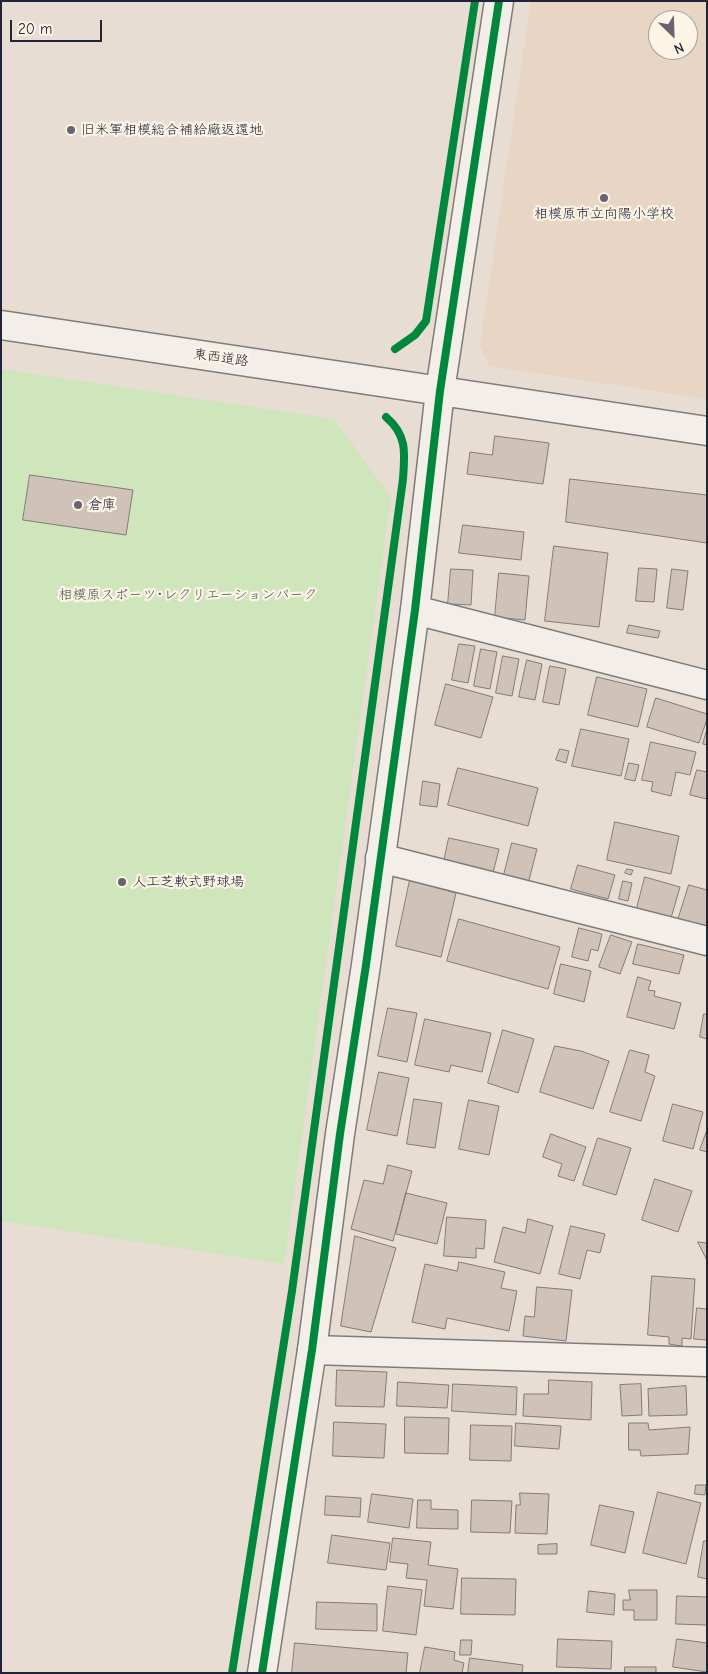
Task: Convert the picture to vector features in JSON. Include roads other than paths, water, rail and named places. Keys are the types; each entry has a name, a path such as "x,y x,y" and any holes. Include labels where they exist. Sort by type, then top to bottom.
{"street":[{"path":"262,1673 312,1350 340,1134 366,965 415,610 440,391 499,1"},
{"name":"東西道路","path":"1,326 707,431"},
{"path":"415,610 707,685"},
{"path":"380,858 707,940"},
{"path":"312,1350 707,1362"}],"place":[{"name":"旧米軍相模総合補給廠返還地","path":"71,130"},
{"name":"相模原市立向陽小学校","path":"604,198"},
{"name":"倉庫","path":"78,505"},
{"name":"人工芝軟式野球場","path":"122,882"}],"park label":[{"name":"相模原スポーツ･レクリエーションパーク","path":"188,595"}]}
